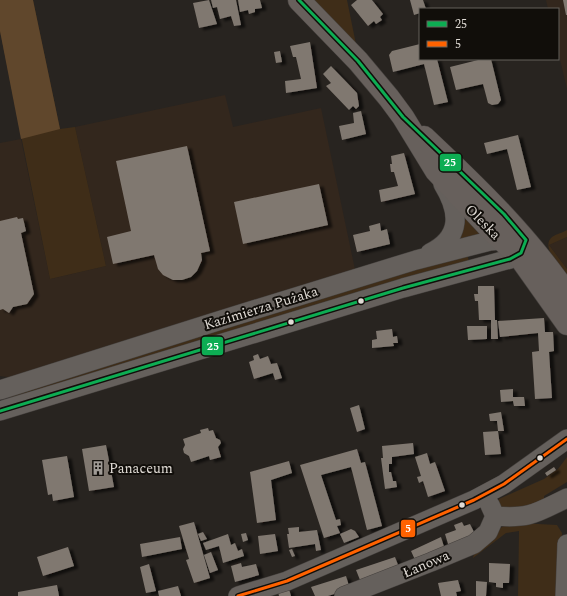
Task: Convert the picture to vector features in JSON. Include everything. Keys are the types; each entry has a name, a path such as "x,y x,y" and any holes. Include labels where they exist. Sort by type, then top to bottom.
{"main road":[{"name":"Oleska","path":"299,0 358,61 403,117 436,171 501,240 522,248 552,272 567,294"},
{"name":"Oleska","path":"403,117 504,214 522,248 567,324"}],"street":[{"path":"416,260 436,250 445,243 452,234 455,226 456,218 451,197 436,171"},
{"name":"Kazimierza Pużaka","path":"0,390 416,260 501,240"},
{"name":"Kazimierza Pużaka","path":"0,411 396,290 522,248"},
{"path":"0,376 34,379"},
{"path":"238,596 294,578 485,495 531,467 567,439"},
{"path":"485,495 495,516 516,517 531,515 567,498"},
{"name":"Łanowa","path":"344,596 375,590 474,544 488,532 495,516"},
{"path":"565,596 567,544"}],"shaded area":[{"path":"0,0 33,0 60,129 75,127 106,266 50,279 0,31"},
{"path":"0,0 33,0 60,129 21,139 0,31"},
{"path":"301,0 347,0 360,64"},
{"path":"546,0 567,0 567,89 559,55 559,8 548,8"},
{"path":"225,95 233,127 321,108 357,279 15,378 0,376 0,143 21,139 50,279 106,266 75,127"},
{"path":"466,217 481,234 461,240 460,239"},
{"path":"567,230 567,237 549,245 567,269 567,276 553,257 548,246 552,237"},
{"path":"567,237 567,269 549,245"},
{"path":"467,253 469,262 10,401 8,392"},
{"path":"567,457 567,482 544,496 544,505 521,512 498,507 499,499 544,479 558,469"},
{"path":"511,524 557,525 562,533 560,596 518,596 519,531 506,533 473,558 474,554 498,529"}],"building":[{"path":"209,0 217,24 199,28 193,3"},
{"path":"211,0 236,0 241,25 234,26 231,16 220,19 217,7 213,8"},
{"path":"238,0 260,0 262,8 255,9 255,12 249,14 248,10 240,12"},
{"path":"357,0 372,0 383,14 380,17 382,20 376,24 374,21 368,26 351,5"},
{"path":"410,0 423,0 426,8 419,8 419,13 414,15"},
{"path":"563,0 567,0 567,15 566,15"},
{"path":"310,42 317,88 286,93 285,81 301,79 296,57 293,57 290,46"},
{"path":"419,44 419,60 437,60 448,102 434,105 424,64 393,72 389,55 392,51"},
{"path":"280,51 282,62 276,63 274,52"},
{"path":"478,60 491,60 501,100 498,104 492,105 488,103 483,84 456,90 450,67"},
{"path":"331,66 357,93 359,106 356,109 353,106 349,110 326,86 331,83 323,74"},
{"path":"361,111 366,134 342,140 339,126 354,123 353,113"},
{"path":"518,135 531,187 517,190 507,149 487,154 484,143"},
{"path":"187,146 210,251 201,253 202,260 197,271 191,277 182,280 173,280 163,275 158,269 154,255 113,264 107,237 131,231 116,161"},
{"path":"404,153 415,194 381,202 379,190 398,186 394,172 391,172 391,156"},
{"path":"319,184 328,225 243,244 234,202"},
{"path":"17,217 18,219 23,218 26,231 21,233 34,294 27,304 13,307 9,313 3,309 0,310 0,221"},
{"path":"380,223 381,231 387,229 390,244 357,252 353,235 370,231 369,226"},
{"path":"478,286 494,286 495,320 497,320 498,339 491,339 491,320 479,320 478,301 475,301 474,294 478,294"},
{"path":"544,318 545,332 553,332 554,351 549,352 552,398 535,399 532,352 539,351 538,333 500,337 498,321"},
{"path":"467,326 487,326 487,339 468,340"},
{"path":"392,329 393,337 397,336 398,343 393,343 394,346 372,348 372,340 377,339 376,331"},
{"path":"258,354 260,359 268,356 271,364 277,363 282,378 275,380 273,373 254,379 249,362 254,360 253,356"},
{"path":"513,389 513,397 524,397 525,406 514,406 513,401 501,402 500,390"},
{"path":"359,405 365,429 357,432 350,408"},
{"path":"501,412 504,431 498,431 497,421 490,421 489,414"},
{"path":"208,428 209,431 213,430 216,438 220,440 221,443 218,447 221,457 210,460 209,456 191,462 189,456 184,453 183,449 185,445 183,439 201,433 200,430"},
{"path":"498,431 501,454 485,455 483,432"},
{"path":"413,443 414,454 392,457 392,464 389,464 389,472 391,472 393,481 396,481 397,487 385,489 381,458 383,458 382,446"},
{"name":"Panaceum","path":"106,445 114,487 89,491 82,449"},
{"path":"357,449 361,463 365,462 382,526 367,530 351,467 321,475 336,520 340,519 341,525 337,526 340,533 324,538 300,465"},
{"path":"427,453 430,464 435,462 445,491 428,497 423,481 419,483 417,477 421,476 415,457"},
{"path":"67,456 74,497 53,501 52,494 48,495 42,460"},
{"path":"289,461 292,473 271,480 276,520 257,523 250,472"},
{"path":"554,467 556,470 547,476 545,473"},
{"path":"194,522 210,578 194,583 186,560 189,559 179,526"},
{"path":"462,522 464,526 470,524 476,536 449,547 445,534 456,530 454,525"},
{"path":"299,527 299,532 317,530 321,550 316,551 315,544 289,548 287,534 289,534 288,528"},
{"path":"351,529 355,531 359,537 344,543 340,534"},
{"path":"203,532 207,539 201,541 198,534"},
{"path":"246,533 248,540 243,542 241,534"},
{"path":"228,534 231,545 235,543 238,551 242,549 244,556 223,563 219,546 206,550 203,543"},
{"path":"275,534 278,551 260,554 258,536"},
{"path":"180,537 182,549 142,557 140,544"},
{"path":"441,537 445,550 416,562 411,551"},
{"path":"68,547 74,566 43,576 37,557"},
{"path":"292,549 295,556 292,557 289,550"},
{"path":"211,552 218,570 210,573 204,555"},
{"path":"395,557 400,570 362,585 356,570"},
{"path":"241,563 242,567 256,564 259,575 235,582 231,566"},
{"path":"489,563 510,564 509,583 503,583 503,588 496,587 496,583 489,582"},
{"path":"149,564 156,591 146,593 140,567"},
{"path":"346,576 350,589 328,596 315,596 311,587"},
{"path":"458,580 461,591 456,592 457,596 441,596 438,583"},
{"path":"476,581 487,582 486,596 476,596"},
{"path":"57,585 59,596 18,596 18,592"},
{"path":"178,586 181,596 159,596 158,591"},
{"path":"289,589 291,596 279,596 278,592"}],"transit line":[{"name":"25","path":"0,411 403,288 510,259 521,253 526,240 504,214 403,117 358,61 299,0"},
{"name":"5","path":"238,596 287,581 474,500 504,484 567,439"}],"place":[{"name":"Panaceum","path":"98,468"}]}
